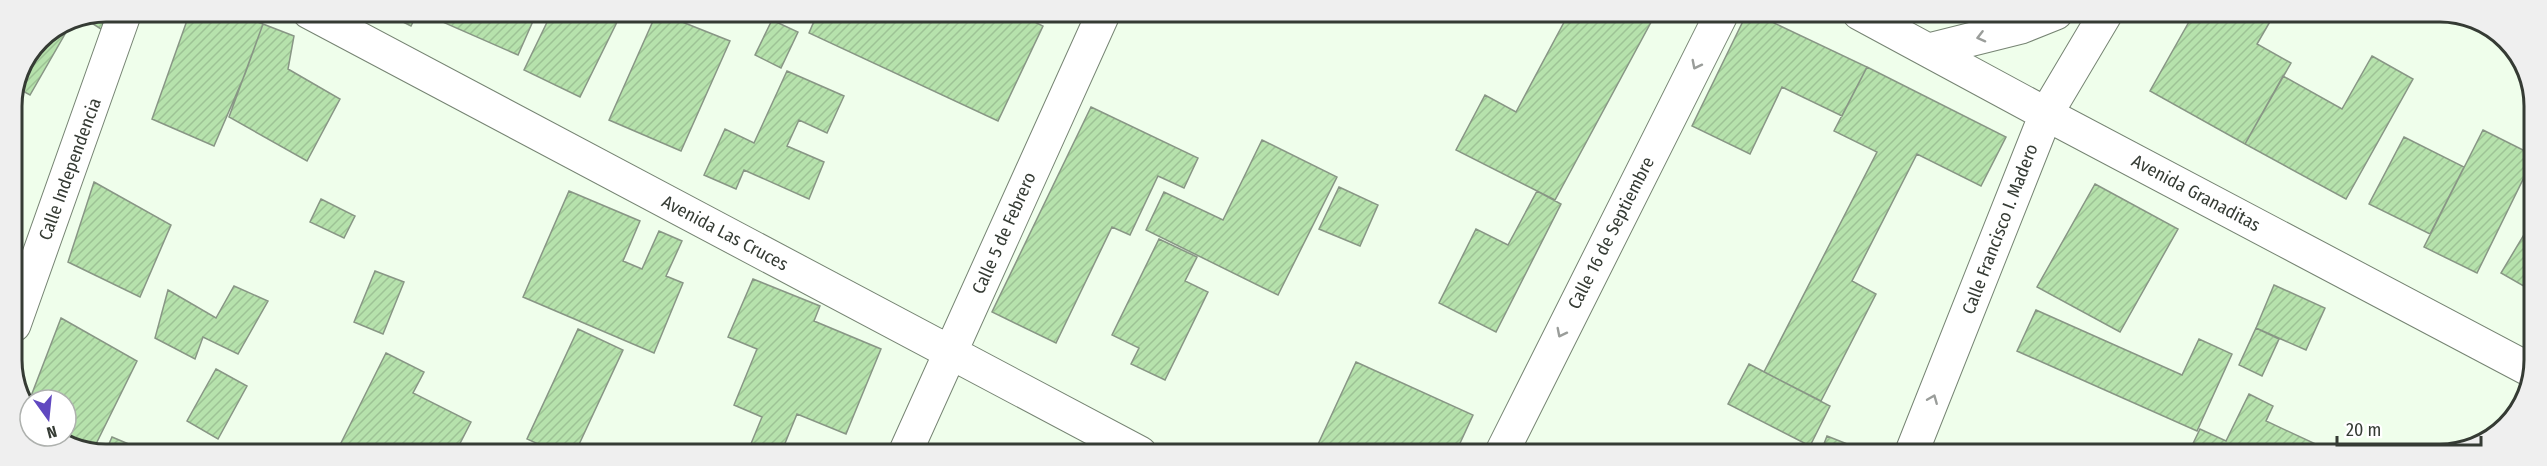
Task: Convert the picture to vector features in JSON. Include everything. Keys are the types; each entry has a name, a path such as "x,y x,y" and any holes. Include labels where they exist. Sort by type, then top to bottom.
{"street":[{"name":"Calle Independencia","path":"22,305 121,22"},
{"name":"Avenida Las Cruces","path":"328,22 1123,444"},
{"name":"Calle 5 de Febrero","path":"909,444 1099,22"},
{"name":"Calle 16 de Septiembre","path":"1506,444 1717,22"},
{"name":"Avenida Granaditas","path":"1876,22 2524,367"},
{"path":"1929,50 2034,22"},
{"name":"Calle Francisco I. Madero","path":"1915,444 2046,114 2101,22"}],"building":[{"path":"109,22 104,31 93,24"},
{"path":"186,22 257,22 263,24 245,74 214,146 152,119"},
{"path":"443,22 533,22 518,55"},
{"path":"547,22 617,22 580,97 524,70"},
{"path":"653,22 682,22 730,41 681,151 609,120"},
{"path":"771,22 776,22 798,32 781,68 755,55"},
{"path":"814,22 1035,22 1043,26 998,121 809,33"},
{"path":"1564,22 1651,22 1555,200 1456,150 1485,95 1516,112"},
{"path":"1743,22 1772,22 1867,67 1842,116 1782,87 1750,154 1692,126"},
{"path":"2189,22 2270,22 2257,44 2291,63 2245,144 2150,91"},
{"path":"263,24 294,36 288,69 340,99 307,161 229,117"},
{"path":"65,34 30,95 24,90 37,60 47,47"},
{"path":"2372,56 2413,79 2346,199 2245,144 2283,76 2342,109"},
{"path":"1867,67 2006,137 1981,186 1917,154 1852,281 1876,294 1821,401 1764,372 1877,152 1834,131"},
{"path":"787,71 844,96 827,133 799,120 787,146 824,162 809,199 744,170 736,189 704,175 725,129 754,143"},
{"path":"1091,107 1198,158 1184,188 1158,176 1130,235 1112,227 1056,343 992,312"},
{"path":"2483,130 2524,150 2524,177 2477,273 2424,247"},
{"path":"2404,137 2464,167 2430,234 2369,204"},
{"path":"1262,140 1337,177 1278,295 1146,230 1164,192 1223,220"},
{"path":"94,182 171,225 140,297 68,262"},
{"path":"2095,184 2178,229 2120,332 2037,287"},
{"path":"1339,187 1378,205 1360,246 1319,229"},
{"path":"569,191 640,221 623,261 642,269 659,231 682,241 666,276 683,283 654,353 523,297"},
{"path":"1537,191 1561,204 1496,332 1439,303 1476,229 1508,245"},
{"path":"321,199 355,216 344,238 310,222"},
{"path":"2524,235 2524,286 2501,273"},
{"path":"1159,239 1197,257 1185,281 1208,292 1165,380 1131,364 1139,348 1112,335"},
{"path":"375,271 404,282 383,334 354,322"},
{"path":"753,279 820,306 814,321 881,349 846,434 797,414 785,444 751,444 762,417 734,405 757,349 728,337"},
{"path":"2274,285 2325,308 2306,350 2256,328"},
{"path":"234,286 268,301 238,354 203,337 195,359 155,338 168,290 216,318"},
{"path":"2036,310 2182,375 2199,339 2232,354 2197,431 2017,351"},
{"path":"61,318 137,361 96,443 78,438 78,388 34,388"},
{"path":"2256,328 2279,339 2262,376 2239,365"},
{"path":"578,329 623,350 579,444 538,444 527,439"},
{"path":"386,353 424,372 413,393 471,422 460,444 340,444"},
{"path":"1356,362 1473,415 1460,444 1318,444"},
{"path":"1749,364 1830,406 1811,444 1806,444 1728,404"},
{"path":"216,369 247,386 218,439 187,421"},
{"path":"2249,394 2273,406 2266,421 2315,444 2193,444 2200,429 2226,441"},
{"path":"1827,436 1847,444 1824,444"},
{"path":"112,437 129,444 109,444"}]}
